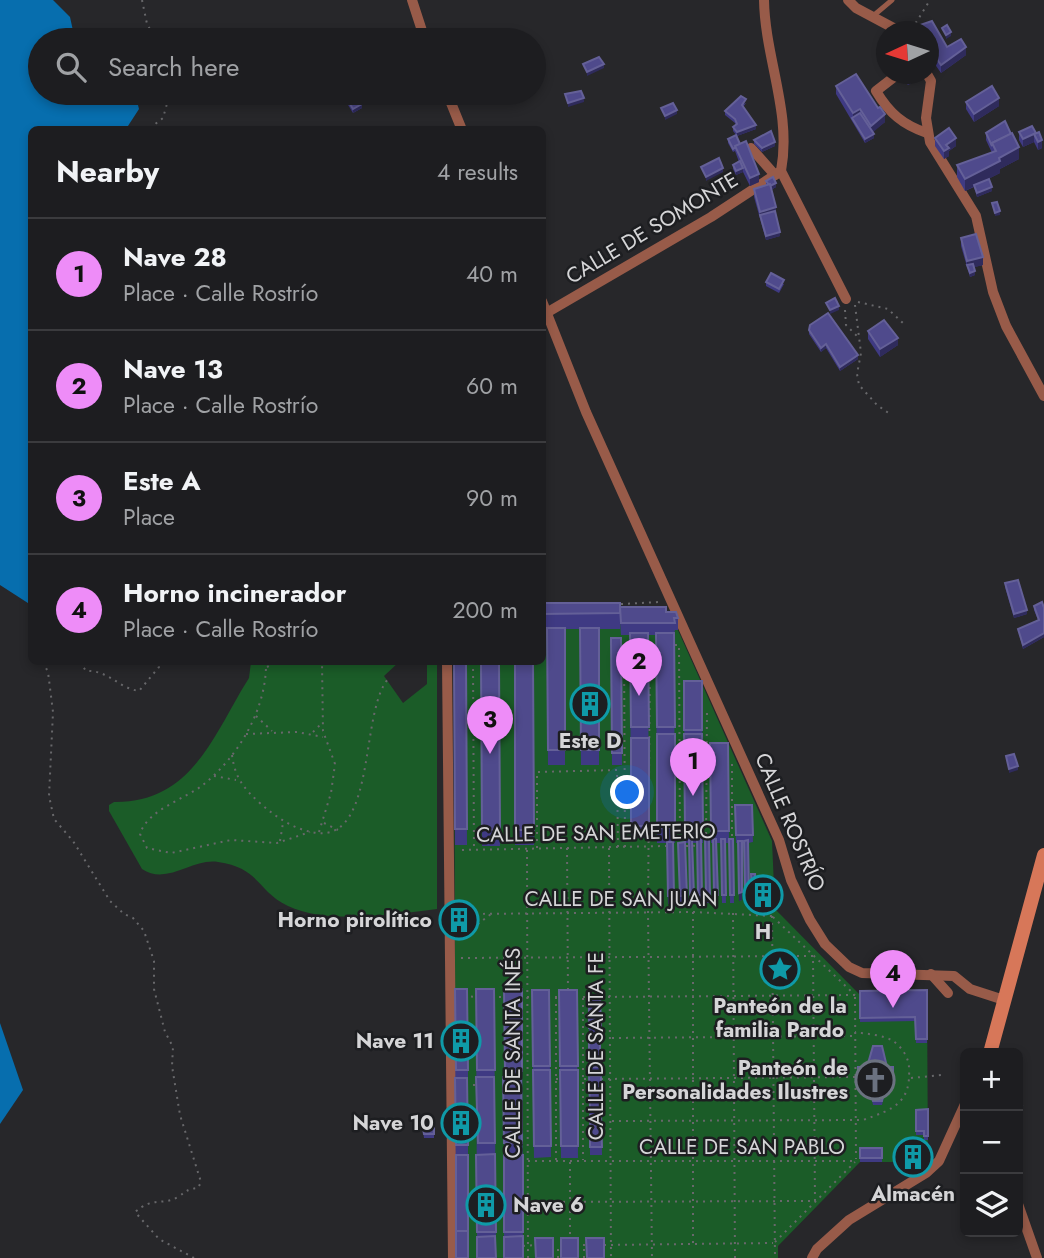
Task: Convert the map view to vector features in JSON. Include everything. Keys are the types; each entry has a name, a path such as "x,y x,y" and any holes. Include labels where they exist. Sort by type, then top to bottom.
{"main road":[{"path":"991,1048 1044,855"}],"street":[{"path":"412,0 421,28"},
{"path":"764,0 783,122 785,147 778,173"},
{"path":"848,0 882,21"},
{"path":"885,84 876,91 887,108 902,123 927,133"},
{"path":"931,84 927,133 935,153 976,216 993,292 1006,326 1042,393"},
{"path":"452,105 460,126"},
{"name":"CALLE DE SOMONTE","path":"751,148 778,173 846,299"},
{"name":"CALLE DE SOMONTE","path":"548,312 699,224 778,173"},
{"path":"546,308 548,312"},
{"name":"CALLE ROSTRÍO","path":"548,312 586,412 670,609 779,839 791,880 825,944 838,958 862,973 954,976 970,989 1004,1000"},
{"path":"447,665 453,1258"},
{"path":"931,974 947,993"},
{"path":"813,1258 817,1250 849,1220 926,1173 939,1161 962,1111"},
{"path":"1023,1218 1037,1258"}],"lane":[{"path":"873,16 891,0"}],"path":[{"path":"142,0 149,28"},
{"path":"918,21 930,0"},
{"path":"154,126 163,118 167,105"},
{"path":"846,299 844,319 859,338"},
{"path":"890,414 877,405 859,385 858,309 853,302 888,309 905,325"},
{"path":"612,604 652,604 660,602 662,596"},
{"path":"625,847 624,645 637,645"},
{"path":"652,1258 648,913 651,847 650,645 660,645"},
{"path":"669,645 679,645 679,745"},
{"path":"44,665 48,672 53,712 49,796 54,819 73,841 110,901 145,931 154,961 154,989 165,1032 173,1047 172,1066 180,1115 201,1182 198,1188 186,1189 177,1198 147,1202 135,1212 159,1239 194,1258"},
{"path":"82,665 86,671 106,673 125,689 139,691 159,665"},
{"path":"272,665 266,668 256,715 232,754 213,776 146,821 140,834 147,848 172,853 231,840 257,844 280,842 310,832"},
{"path":"319,833 335,764 324,737 323,665"},
{"path":"473,665 474,850"},
{"path":"213,776 237,780 283,821 310,832 331,834 340,830 362,780 379,690 390,677"},
{"path":"706,845 707,709"},
{"path":"256,715 274,732"},
{"path":"312,733 323,723"},
{"path":"245,734 312,733 324,737"},
{"path":"638,746 650,745"},
{"path":"670,745 689,745"},
{"name":"CALLE DE SAN EMETERIO","path":"679,745 680,846 719,845"},
{"path":"698,745 708,745"},
{"path":"232,754 237,780"},
{"path":"732,761 732,845"},
{"path":"537,849 537,772 617,770 618,847"},
{"path":"280,842 283,821"},
{"path":"323,823 340,830"},
{"name":"CALLE DE SAN EMETERIO","path":"460,850 670,846"},
{"name":"CALLE DE SANTA FE","path":"609,847 611,1258"},
{"path":"567,848 568,997"},
{"name":"CALLE DE SANTA INÉS","path":"527,849 528,1258"},
{"path":"693,912 693,1244"},
{"name":"CALLE DE SAN JUAN","path":"469,914 693,912 772,916"},
{"path":"733,913 735,1258"},
{"path":"460,938 491,914"},
{"path":"570,1161 570,1245 610,1245 774,1243 856,1160 855,995 772,916"},
{"path":"772,916 775,1258"},
{"path":"460,948 460,958 813,956"},
{"path":"813,956 815,1201"},
{"path":"547,998 855,995"},
{"path":"460,996 537,997"},
{"path":"583,997 583,1161"},
{"path":"556,998 556,1161"},
{"path":"610,1038 855,1034 891,1039 902,1049 909,1063 910,1078 910,1089 905,1098 872,1116 856,1119 610,1121"},
{"path":"910,1078 942,1075"},
{"path":"547,1079 856,1077"},
{"path":"527,1079 537,1079"},
{"path":"465,1085 478,1085"},
{"name":"CALLE DE SAN PABLO","path":"514,1161 856,1160"},
{"path":"528,1202 815,1201"},
{"path":"517,1246 538,1245"},
{"path":"548,1245 558,1245 558,1258"},
{"path":"584,1245 584,1258"}],"green space":[{"path":"546,619 673,619 772,841 775,909 860,995 927,994 928,1162 860,1162 778,1246 778,1258 456,1258 454,665 546,665"},
{"path":"251,665 396,665 384,676 403,703 427,684 427,665 437,665 437,909 362,917 322,915 288,906 242,869 232,865 208,862 161,875 142,869 109,811 109,805 160,793 178,782 206,750 249,678"}],"water":[{"path":"0,0 53,0 70,17 72,28 28,28 28,105 138,105 139,109 128,126 28,126 28,603 0,585"},
{"path":"0,1023 23,1090 0,1124"}],"building":[{"path":"947,25 951,32 946,35 942,28"},
{"path":"939,33 947,47 961,39 966,47 941,65"},
{"path":"599,57 604,64 587,72 583,64"},
{"path":"856,74 878,108 885,114 871,126 860,109 853,113 836,86"},
{"path":"992,86 999,98 974,114 966,102"},
{"path":"581,91 584,98 568,103 565,94"},
{"path":"741,96 746,99 742,105 756,125 737,132 733,127 737,124 735,119 725,111"},
{"path":"673,103 677,110 665,116 661,108"},
{"path":"860,113 874,134 865,139 852,118"},
{"path":"1005,121 1011,134 992,143 992,146 986,133"},
{"path":"1032,126 1036,133 1023,139 1019,132"},
{"path":"949,128 956,138 946,145 949,148 944,151 935,138"},
{"path":"771,131 775,142 762,148 754,140"},
{"path":"1039,132 1042,140 1038,142 1034,134"},
{"path":"1012,133 1019,147 999,158 1000,161 965,179 957,165 996,151 992,143"},
{"path":"736,135 740,144 733,149 728,139"},
{"path":"746,141 759,174 750,178 735,146"},
{"path":"719,158 723,168 706,177 701,167"},
{"path":"740,161 743,168 736,171 733,165"},
{"path":"773,177 776,183 770,186 766,181"},
{"path":"989,179 992,187 977,193 974,185"},
{"path":"770,184 776,207 760,212 754,189"},
{"path":"997,202 1000,211 995,213 992,203"},
{"path":"775,211 780,232 766,236 760,215"},
{"path":"976,234 983,257 967,261 961,238"},
{"path":"973,264 975,271 970,273 967,265"},
{"path":"771,273 784,280 779,289 766,282"},
{"path":"835,298 839,306 830,310 826,303"},
{"path":"828,313 858,355 840,367 826,344 821,348 809,330 810,325"},
{"path":"884,320 898,338 880,349 868,331"},
{"path":"1018,580 1027,610 1014,614 1005,583"},
{"path":"1042,602 1044,633 1023,645 1018,629 1039,620 1034,606"},
{"path":"546,603 620,603 620,613 546,614"},
{"path":"620,607 666,607 666,612 676,612 678,618 674,618 675,623 621,623"},
{"path":"547,628 565,628 565,750 548,750"},
{"name":"Este D","path":"580,628 599,628 599,750 581,750"},
{"path":"630,633 648,633 649,727 631,727"},
{"path":"656,633 674,633 675,727 657,727"},
{"path":"611,638 621,638 622,753 612,753"},
{"path":"454,665 466,665 467,829 455,829"},
{"path":"481,665 499,665 500,830 482,830"},
{"path":"515,665 533,665 534,830 515,830"},
{"path":"684,681 702,681 702,730 684,730"},
{"path":"657,734 675,734 675,827 657,828"},
{"path":"684,734 702,734 703,828 685,828"},
{"path":"631,738 649,738 649,826 631,826"},
{"path":"710,743 728,743 729,831 711,831"},
{"path":"1014,754 1018,766 1009,769 1006,756"},
{"path":"735,805 752,805 753,835 736,835"},
{"path":"697,839 701,839 702,895 698,895"},
{"path":"705,839 709,839 710,895 706,895"},
{"path":"713,839 716,839 718,895 714,895"},
{"path":"721,839 725,839 726,895 722,895"},
{"path":"729,839 733,839 734,895 730,895"},
{"path":"689,840 692,840 694,895 690,895"},
{"path":"748,840 749,892 745,892 744,841"},
{"path":"738,841 742,841 742,892 739,893"},
{"path":"667,842 673,842 674,896 668,896"},
{"path":"685,842 687,896 680,896 678,843"},
{"path":"751,874 755,874 755,892 752,892"},
{"path":"768,889 768,892 755,893 755,890"},
{"name":"Horno pirolítico","path":"455,904 464,904 464,927 455,927"},
{"name":"Nave 11","path":"455,989 467,989 468,1070 456,1070"},
{"path":"476,989 494,989 495,1070 477,1070"},
{"path":"504,989 522,989 522,1071 505,1072"},
{"path":"532,990 549,990 550,1066 533,1066"},
{"path":"559,990 577,990 578,1066 560,1066"},
{"path":"927,990 927,1039 916,1039 915,1017 860,1018 860,991"},
{"path":"589,996 600,996 601,1028 589,1028"},
{"path":"589,1035 600,1035 600,1067 589,1067"},
{"name":"Panteón de Personalidades Ilustres","path":"873,1046 882,1046 887,1067 893,1067 893,1079 887,1079 882,1101 873,1101 868,1079 858,1079 858,1067 867,1067"},
{"path":"533,1070 550,1070 551,1146 534,1146"},
{"path":"560,1070 578,1070 578,1146 561,1146"},
{"path":"589,1076 601,1076 601,1108 590,1108"},
{"path":"476,1077 494,1077 495,1143 478,1143"},
{"path":"503,1077 521,1077 522,1143 504,1143"},
{"name":"Nave 10","path":"455,1078 467,1078 468,1145 456,1145"},
{"path":"928,1109 928,1136 924,1136 924,1131 916,1131 916,1110"},
{"path":"590,1115 601,1115 602,1147 590,1147"},
{"path":"434,1128 434,1134 424,1134 423,1129"},
{"path":"860,1148 882,1148 882,1158 860,1158"},
{"path":"897,1148 928,1148 928,1158 897,1158"},
{"name":"Nave 6","path":"495,1154 496,1232 477,1232 476,1155"},
{"path":"456,1155 468,1155 468,1231 456,1231"},
{"path":"504,1155 523,1155 523,1232 504,1232"},
{"path":"456,1231 468,1231 468,1258 456,1258"},
{"path":"495,1236 496,1258 477,1258 477,1237"},
{"path":"523,1236 523,1258 504,1258 504,1237"},
{"path":"535,1238 553,1238 553,1258 536,1258"},
{"path":"561,1238 578,1238 578,1258 561,1258"},
{"path":"586,1238 604,1238 604,1258 587,1258"}],"place":[{"name":"Nave 13","path":"639,696"},
{"name":"Este D","path":"590,704"},
{"name":"Este A","path":"490,754"},
{"name":"Nave 28","path":"693,796"},
{"name":"H","path":"763,895"},
{"name":"Horno pirolítico","path":"459,920"},
{"name":"Panteón de la familia Pardo","path":"780,969"},
{"name":"Horno incinerador","path":"893,1008"},
{"name":"Nave 11","path":"461,1041"},
{"name":"Panteón de Personalidades Ilustres","path":"875,1080"},
{"name":"Nave 10","path":"461,1123"},
{"name":"Almacén","path":"913,1157"},
{"name":"Nave 6","path":"486,1205"}]}
